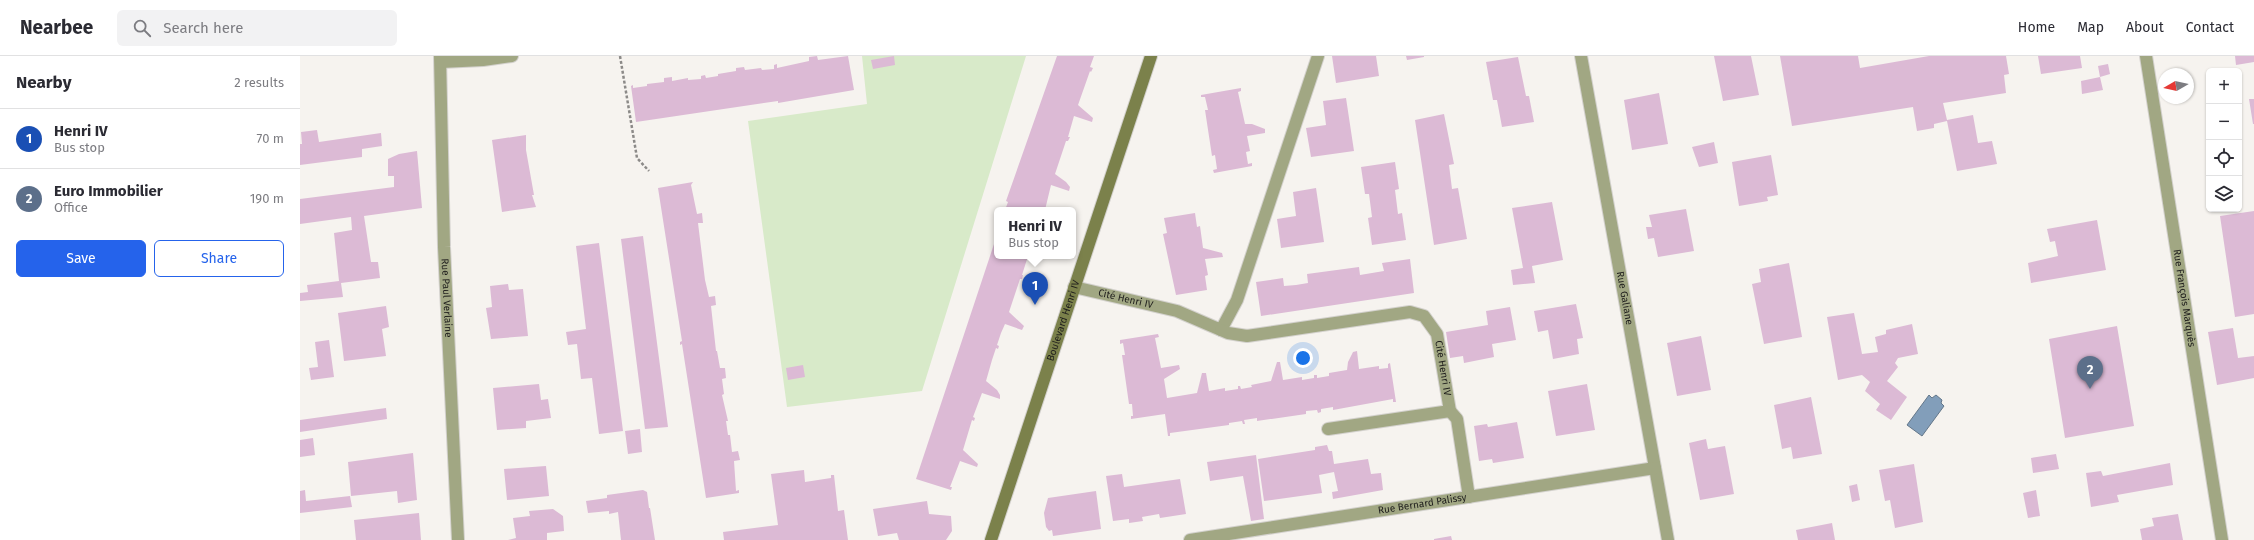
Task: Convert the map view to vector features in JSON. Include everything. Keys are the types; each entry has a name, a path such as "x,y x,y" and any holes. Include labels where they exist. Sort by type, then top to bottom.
{"street":[{"path":"441,59 483,60 512,56"},
{"name":"Boulevard Henri IV","path":"991,540 1151,56"},
{"path":"1221,330 1237,300 1318,56"},
{"name":"Rue Galiane","path":"1581,56 1668,540"},
{"name":"Rue François Marquès","path":"2146,56 2222,540"},
{"name":"Rue Paul Verlaine","path":"441,59 444,246 458,540"},
{"name":"Cité Henri IV","path":"1074,287 1178,311 1228,333 1247,336 1410,312 1424,316 1437,334 1450,411 1457,418 1469,497"},
{"path":"1328,429 1450,411"},
{"name":"Rue Bernard Palissy","path":"1190,540 1655,468"}],"path":[{"path":"620,56 637,158 649,171"}],"green space":[{"path":"862,56 1026,56 922,391 787,407 748,121 867,104"}],"water":[{"path":"1929,395 1932,398 1936,395 1942,400 1941,403 1944,406 1922,436 1907,425"}],"building":[{"path":"817,56 818,60 848,56 854,90 778,103 778,101 636,122 631,86 633,85 633,88 647,86 647,84 664,82 664,78 672,77 672,81 688,78 688,80 701,79 701,76 705,75 706,78 718,76 718,74 736,71 736,68 744,67 745,70 761,68 762,70 774,69 774,65 777,64 777,68 809,61 809,57"},
{"path":"894,56 895,65 873,69 871,60"},
{"path":"1057,56 1094,56 1090,67 1093,68 1091,72 1090,71 1078,105 1093,118 1092,122 1074,116 1068,137 1070,137 1068,141 1066,141 1055,174 1066,182 1070,187 1069,191 1051,185 1046,207 1006,207 1008,202 1006,201"},
{"path":"1332,56 1376,56 1379,76 1336,83"},
{"path":"1406,56 1424,56 1424,57 1407,60"},
{"path":"1714,56 1751,56 1759,95 1723,101"},
{"path":"1780,56 1858,56 1860,68 1929,56 2006,56 2009,74 2004,75 2006,93 1943,103 1947,120 1973,115 1978,143 1992,141 1997,164 1957,171 1947,121 1934,124 1934,128 1917,131 1913,107 1792,126"},
{"path":"2038,56 2080,56 2082,68 2041,74"},
{"path":"2235,56 2254,56 2254,62 2236,65"},
{"path":"1518,57 1526,96 1529,96 1534,122 1502,127 1497,100 1493,100 1486,62"},
{"path":"2108,64 2110,74 2100,77 2098,66"},
{"path":"2100,77 2103,90 2082,94 2081,81"},
{"path":"1241,88 1241,91 1238,92 1245,124 1252,124 1265,129 1265,133 1247,136 1250,151 1246,152 1248,164 1252,163 1252,166 1214,173 1213,170 1217,169 1215,155 1212,156 1205,110 1208,110 1205,97 1201,97 1201,95"},
{"path":"1659,93 1668,144 1632,150 1624,100"},
{"path":"1346,98 1354,151 1311,157 1306,128 1326,125 1323,101"},
{"path":"2249,99 2254,99 2254,124 2253,124"},
{"path":"1444,114 1454,164 1449,165 1452,189 1458,188 1467,239 1434,245 1415,120"},
{"path":"317,130 319,142 381,133 382,146 362,149 362,157 300,165 300,144 302,144 301,132"},
{"path":"526,135 526,150 534,195 532,195 536,207 502,212 492,140"},
{"path":"1714,142 1718,163 1699,167 1692,147"},
{"path":"417,151 422,208 364,216 371,262 378,262 380,278 341,283 343,297 300,301 300,293 308,292 307,285 339,281 334,233 352,230 351,217 300,224 300,199 394,187 394,176 388,176 388,159 399,154"},
{"path":"1771,155 1778,195 1767,197 1768,201 1739,206 1732,162"},
{"path":"1395,162 1399,189 1395,190 1398,214 1402,213 1406,240 1372,245 1368,218 1372,217 1369,194 1365,194 1361,167"},
{"path":"693,182 691,185 697,214 702,213 703,223 698,223 705,280 709,297 715,296 716,305 711,306 716,351 720,368 725,368 726,378 722,379 724,394 722,395 728,421 726,421 728,435 730,435 732,452 738,451 740,460 734,461 736,491 739,490 739,493 706,498 682,344 680,345 680,342 682,341 658,188"},
{"path":"1316,188 1324,242 1281,248 1277,219 1296,216 1293,192"},
{"path":"1552,202 1563,260 1532,266 1535,283 1513,285 1511,270 1523,268 1512,208"},
{"path":"1686,209 1694,251 1658,257 1654,238 1648,239 1646,227 1652,227 1649,215"},
{"path":"2254,211 2254,314 2235,317 2220,216"},
{"path":"1195,213 1197,227 1200,226 1203,248 1222,253 1223,257 1205,259 1208,275 1205,276 1207,290 1176,295 1163,234 1167,233 1164,218"},
{"path":"2097,220 2106,270 2031,283 2028,263 2058,256 2055,241 2050,242 2047,229"},
{"path":"643,236 668,427 645,429 621,239"},
{"path":"599,243 623,431 599,434 592,378 581,379 577,344 568,345 566,332 586,329 576,246"},
{"path":"994,244 994,259 1027,259 1022,279 1020,279 1009,312 1024,326 1022,330 1005,324 997,345 999,346 998,349 996,348 986,381 997,390 1000,395 1000,399 982,393 973,417 975,418 974,421 972,420 963,450 978,464 977,467 960,461 950,487 952,487 951,490 916,479"},
{"path":"1410,259 1414,293 1261,316 1256,282 1283,278 1284,286 1296,285 1308,283 1307,274 1359,267 1360,275 1384,271 1382,263"},
{"path":"1789,263 1802,337 1764,344 1752,284 1761,282 1759,269"},
{"path":"508,284 509,290 523,289 528,336 491,339 486,308 492,307 490,286"},
{"path":"1576,304 1583,338 1577,339 1579,354 1553,359 1548,330 1538,332 1534,311"},
{"path":"386,306 389,327 382,329 386,356 344,361 338,313"},
{"path":"1510,307 1516,340 1492,344 1494,357 1464,363 1463,356 1450,358 1446,332 1488,325 1486,311"},
{"path":"1854,313 1862,354 1878,352 1875,337 1886,334 1886,330 1912,324 1918,354 1898,358 1895,363 1898,367 1887,381 1907,397 1891,420 1876,410 1880,404 1865,391 1870,382 1862,375 1838,380 1827,317"},
{"path":"2117,326 2134,426 2065,438 2049,339"},
{"path":"2233,328 2238,358 2254,356 2254,378 2217,385 2208,332"},
{"path":"1158,334 1159,337 1155,338 1161,368 1179,365 1180,369 1164,379 1167,398 1197,393 1202,373 1206,373 1209,391 1225,388 1225,391 1238,389 1238,386 1240,386 1241,389 1252,387 1251,385 1271,381 1277,362 1280,362 1283,380 1302,377 1302,380 1314,378 1314,375 1317,375 1317,378 1329,376 1329,373 1347,370 1348,362 1353,352 1357,351 1359,369 1379,366 1379,369 1388,368 1388,364 1390,363 1396,402 1393,402 1393,399 1333,410 1333,407 1321,409 1321,412 1318,413 1317,410 1306,411 1306,414 1257,421 1257,418 1244,420 1245,424 1243,424 1242,421 1229,423 1229,425 1170,433 1170,436 1168,436 1165,414 1131,419 1131,416 1133,416 1132,404 1129,404 1122,355 1125,355 1123,343 1120,344 1120,340"},
{"path":"1701,336 1711,390 1677,396 1667,343"},
{"path":"329,340 334,377 311,380 309,368 318,367 315,342"},
{"path":"803,365 805,377 788,380 786,368"},
{"path":"539,384 541,400 548,399 551,418 526,421 526,428 497,430 493,388"},
{"path":"1587,384 1595,430 1556,436 1548,391"},
{"path":"1811,397 1822,454 1793,459 1791,447 1782,449 1774,405"},
{"path":"386,408 387,419 300,432 300,420"},
{"path":"1517,422 1524,458 1493,463 1492,459 1479,461 1474,426 1487,424 1488,427"},
{"path":"640,429 642,452 628,454 625,431"},
{"path":"313,438 315,455 300,457 300,440"},
{"path":"1706,439 1708,449 1725,446 1734,494 1700,500 1689,443"},
{"path":"1327,445 1329,451 1332,451 1334,464 1368,459 1371,474 1381,473 1383,490 1333,499 1332,492 1338,491 1334,472 1319,475 1322,493 1264,501 1258,459 1315,450 1315,447"},
{"path":"413,453 417,500 398,503 397,491 351,496 348,462"},
{"path":"2056,454 2059,469 2033,473 2031,458"},
{"path":"1256,455 1264,519 1251,521 1243,476 1210,481 1207,462"},
{"path":"2170,463 2173,485 2117,495 2119,502 2091,507 2086,473 2101,471 2103,476"},
{"path":"1914,464 1923,522 1895,528 1890,500 1885,501 1879,470"},
{"path":"546,466 549,496 507,500 504,469"},
{"path":"804,470 805,482 831,478 831,475 834,475 838,511 844,510 848,540 724,540 723,532 778,525 771,474"},
{"path":"1122,474 1124,487 1180,479 1186,514 1160,518 1159,514 1142,517 1143,521 1129,523 1129,519 1113,521 1106,476"},
{"path":"1857,484 1860,500 1852,502 1849,486"},
{"path":"305,490 306,501 350,496 352,507 300,513 300,491"},
{"path":"643,490 647,492 655,540 621,540 618,512 609,514 609,511 588,513 586,501 607,498 607,495"},
{"path":"2036,490 2040,516 2028,518 2023,493"},
{"path":"1096,491 1101,529 1053,536 1052,530 1049,531 1046,527 1044,513 1048,498"},
{"path":"927,501 929,514 951,516 952,531 946,540 899,540 897,533 878,536 873,509"},
{"path":"553,509 563,516 564,531 547,533 547,540 508,540 516,538 513,518 530,516 529,511"},
{"path":"419,513 421,540 356,540 354,520"},
{"path":"2178,514 2183,540 2142,540 2140,529 2154,526 2152,518"},
{"path":"1832,523 1835,540 1798,540 1796,530"},
{"path":"1451,536 1452,540 1434,540 1434,539"}],"place":[{"name":"Henri IV","path":"1035,305"},
{"name":"Euro Immobilier","path":"2090,389"}]}
